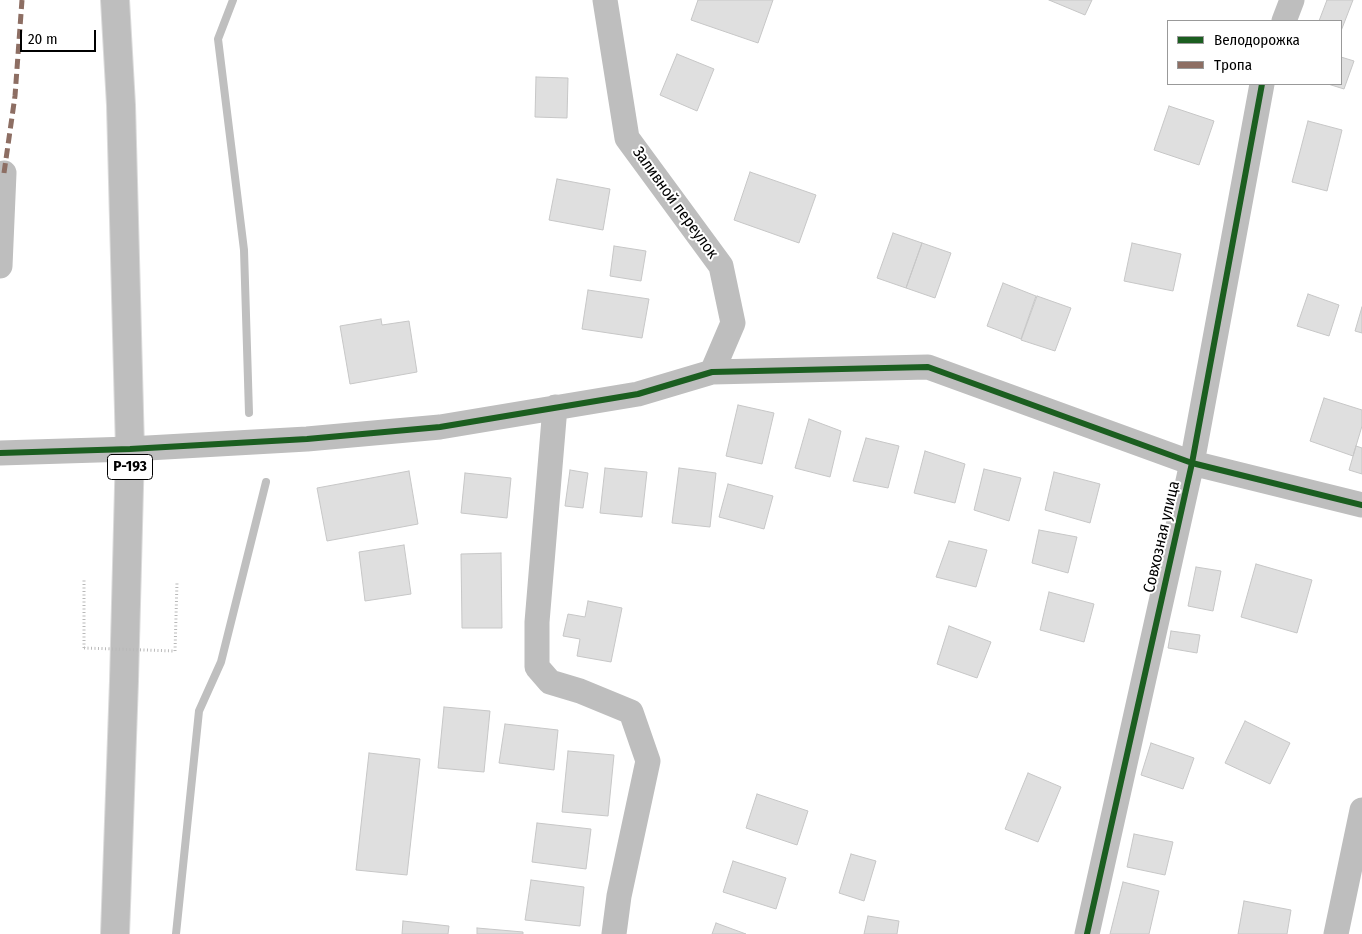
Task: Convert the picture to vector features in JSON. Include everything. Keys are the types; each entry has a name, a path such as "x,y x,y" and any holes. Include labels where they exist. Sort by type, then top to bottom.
{"highway":[{"name":"Р-193","path":"115,0 121,105 130,450 115,934"}],"street":[{"name":"Заливной переулок","path":"605,0 627,138 721,266 733,324 712,372"},
{"path":"1284,20 1292,0"},
{"name":"Совхозная улица","path":"1087,934 1192,463 1262,85"},
{"path":"0,266 4,173"},
{"path":"0,453 130,450 308,440 440,427 638,394 712,372 928,367 1192,463 1362,505"},
{"path":"555,407 536,622 537,667 550,682 580,691 631,712 648,761 619,896 614,934"},
{"path":"1336,934 1362,810"}],"path":[{"path":"84,579 84,648 175,651 177,582"}],"building":[{"path":"698,0 773,0 758,43 691,20"},
{"path":"1049,0 1092,0 1085,15"},
{"path":"1327,0 1353,0 1342,28 1342,20 1319,20"},
{"path":"677,54 714,69 697,111 660,95"},
{"path":"1342,57 1354,61 1344,89 1331,85 1342,85"},
{"path":"536,77 568,78 567,118 535,117"},
{"path":"1169,106 1214,121 1199,165 1154,150"},
{"path":"1308,121 1342,130 1327,191 1292,182"},
{"path":"750,172 816,195 799,243 734,220"},
{"path":"557,179 610,189 603,230 549,220"},
{"path":"893,233 922,243 906,288 877,278"},
{"path":"922,243 951,253 935,298 906,288"},
{"path":"1132,243 1181,254 1173,291 1124,281"},
{"path":"614,246 646,251 641,281 610,276"},
{"path":"1003,283 1036,296 1021,339 987,326"},
{"path":"588,290 649,299 642,338 582,329"},
{"path":"1308,294 1339,305 1329,336 1297,326"},
{"path":"1037,296 1071,308 1055,351 1021,340"},
{"path":"1362,307 1362,333 1355,331"},
{"path":"381,319 382,325 409,321 417,372 350,384 340,326"},
{"path":"1324,398 1362,410 1362,426 1353,456 1310,441"},
{"path":"738,405 774,413 762,464 726,456"},
{"path":"809,419 841,431 830,477 795,468"},
{"path":"866,438 899,446 888,488 853,481"},
{"path":"1356,446 1362,448 1362,474 1349,470"},
{"path":"925,451 965,464 955,503 914,493"},
{"path":"605,468 647,472 642,517 600,513"},
{"path":"679,468 716,473 710,527 672,523"},
{"path":"984,469 1021,478 1009,521 974,510"},
{"path":"570,470 588,473 583,508 565,506"},
{"path":"409,471 418,524 327,541 317,488"},
{"path":"1054,472 1100,484 1090,523 1045,510"},
{"path":"465,473 511,478 507,518 461,513"},
{"path":"728,484 773,496 764,529 719,517"},
{"path":"1039,530 1077,537 1068,573 1032,563"},
{"path":"949,541 987,550 976,587 936,577"},
{"path":"404,545 411,594 365,601 359,552"},
{"path":"501,553 502,628 462,628 461,554"},
{"path":"1256,564 1312,580 1297,633 1241,617"},
{"path":"1196,567 1221,571 1213,611 1188,606"},
{"path":"1049,592 1094,604 1084,642 1040,630"},
{"path":"588,601 622,608 611,662 577,656 580,639 563,636 568,614 585,617"},
{"path":"949,626 991,642 977,678 937,664"},
{"path":"1171,631 1200,635 1197,653 1168,648"},
{"path":"444,707 490,711 484,772 438,768"},
{"path":"1245,721 1290,743 1270,784 1225,763"},
{"path":"505,724 558,730 554,770 499,763"},
{"path":"1151,743 1194,758 1183,789 1141,775"},
{"path":"568,751 614,755 608,816 562,812"},
{"path":"369,753 420,759 407,875 356,870"},
{"path":"1028,773 1061,787 1038,842 1005,829"},
{"path":"757,794 808,811 797,845 746,828"},
{"path":"537,823 591,829 586,869 532,862"},
{"path":"1134,834 1173,842 1165,875 1127,867"},
{"path":"851,854 876,861 864,901 839,893"},
{"path":"733,861 786,878 776,909 723,892"},
{"path":"531,880 584,887 580,926 525,920"},
{"path":"1123,882 1159,891 1149,934 1110,934"},
{"path":"1244,901 1291,910 1287,934 1238,934"},
{"path":"868,916 899,921 897,934 864,934"},
{"path":"403,921 449,926 448,934 402,934"},
{"path":"716,923 746,934 712,934"},
{"path":"477,928 523,932 523,934 477,934"}],"waterway":[{"path":"233,0 218,39 244,250 249,413"},
{"path":"176,934 199,711 221,662 266,482"}],"marked path":[{"path":"4,173 15,96 22,0"}],"cycle path":[{"path":"1087,934 1192,463 1262,85"},
{"path":"0,453 130,449 307,439 440,427 638,394 712,372 928,367 1192,463 1362,505"}]}
